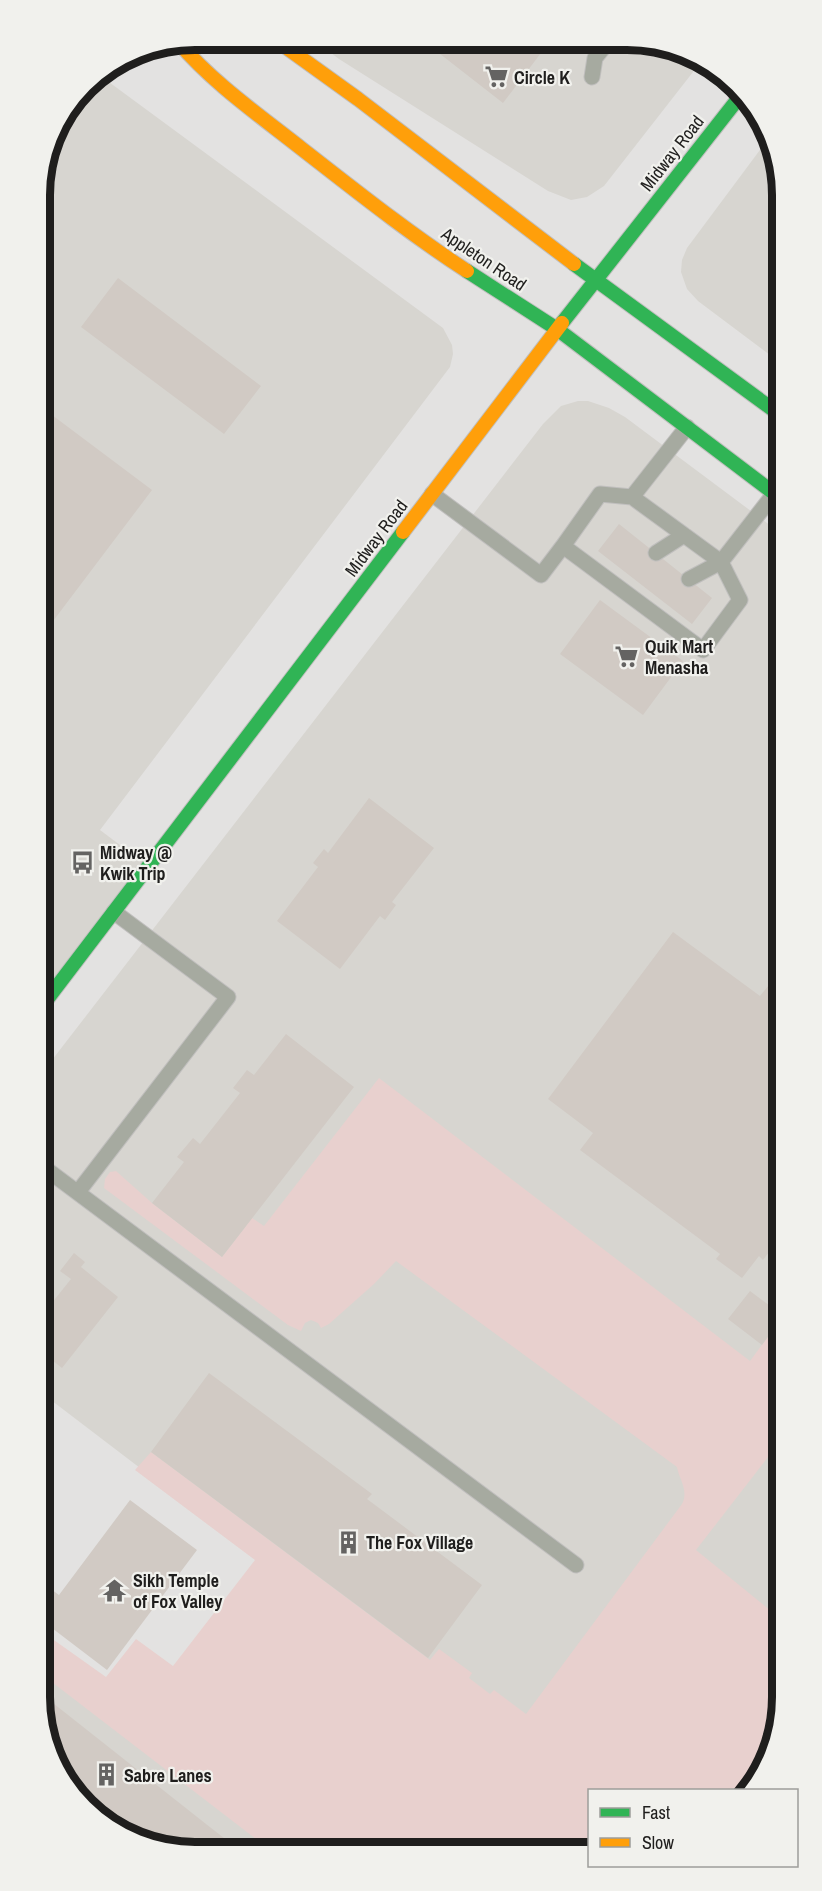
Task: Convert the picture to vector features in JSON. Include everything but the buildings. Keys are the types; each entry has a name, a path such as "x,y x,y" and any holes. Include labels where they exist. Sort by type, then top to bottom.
{"main road":[{"name":"Appleton Road","path":"185,50 230,93 347,184 458,265 557,329 772,491"},
{"path":"291,50 596,280 772,409"},
{"name":"Midway Road","path":"50,996 557,329 737,100"}],"lane":[{"path":"592,77 595,58 602,50"},
{"path":"632,497 687,427"},
{"path":"432,494 541,575 600,494 632,497 721,562 740,600 703,650 563,546"},
{"path":"689,579 721,562 772,501"},
{"path":"656,553 684,535"},
{"path":"610,580 624,572"},
{"path":"641,603 655,596"},
{"path":"78,1192 228,997 114,912"},
{"path":"50,1172 576,1565"}],"shaded area":[{"path":"327,50 637,50 674,57 697,67 604,186 587,197 571,200 548,191"},
{"path":"106,80 443,328 452,345 453,354 450,367 100,830 148,866 50,995 50,185 54,157 64,130 79,106"},
{"path":"763,145 768,157 772,194 772,356 698,301 687,289 681,272 682,260 687,248"},
{"path":"578,401 588,401 609,408 625,417 772,527 772,1706 768,1734 761,1752 740,1789 523,1760 50,1399 50,1063 543,424 561,406"},
{"path":"379,1078 750,1361 772,1331 772,1452 696,1550 772,1612 772,1706 768,1734 753,1769 739,1789 588,1789 588,1842 260,1842 50,1681 50,1637 106,1677 136,1639 173,1666 255,1560 135,1470 151,1452 430,1660 439,1649 472,1673 469,1678 490,1694 494,1690 526,1714 682,1504 684,1489 677,1467 396,1261 329,1324 321,1328 318,1323 311,1320 305,1323 301,1331 288,1325 104,1188 105,1179 110,1172 116,1171 152,1203 222,1257 252,1218 264,1226"},
{"path":"50,1670 277,1842 194,1842 166,1839 130,1827 99,1806 79,1785 69,1769 54,1734 51,1716"}],"traffic: fast":[{"path":"562,323 737,100"},
{"path":"574,264 772,409"},
{"path":"467,271 557,329 772,492"},
{"path":"50,995 403,532"}],"traffic: slow":[{"path":"185,50 207,72 253,111 383,212 467,271"},
{"path":"290,50 358,99 574,264"},
{"path":"403,532 562,323"}],"place":[{"name":"Circle K","path":"496,77"},
{"name":"Quik Mart Menasha","path":"627,656"},
{"name":"Midway @ Kwik Trip","path":"82,862"},
{"name":"The Fox Village","path":"348,1542"},
{"name":"Sikh Temple of Fox Valley","path":"115,1590"},
{"name":"Sabre Lanes","path":"106,1775"}]}
